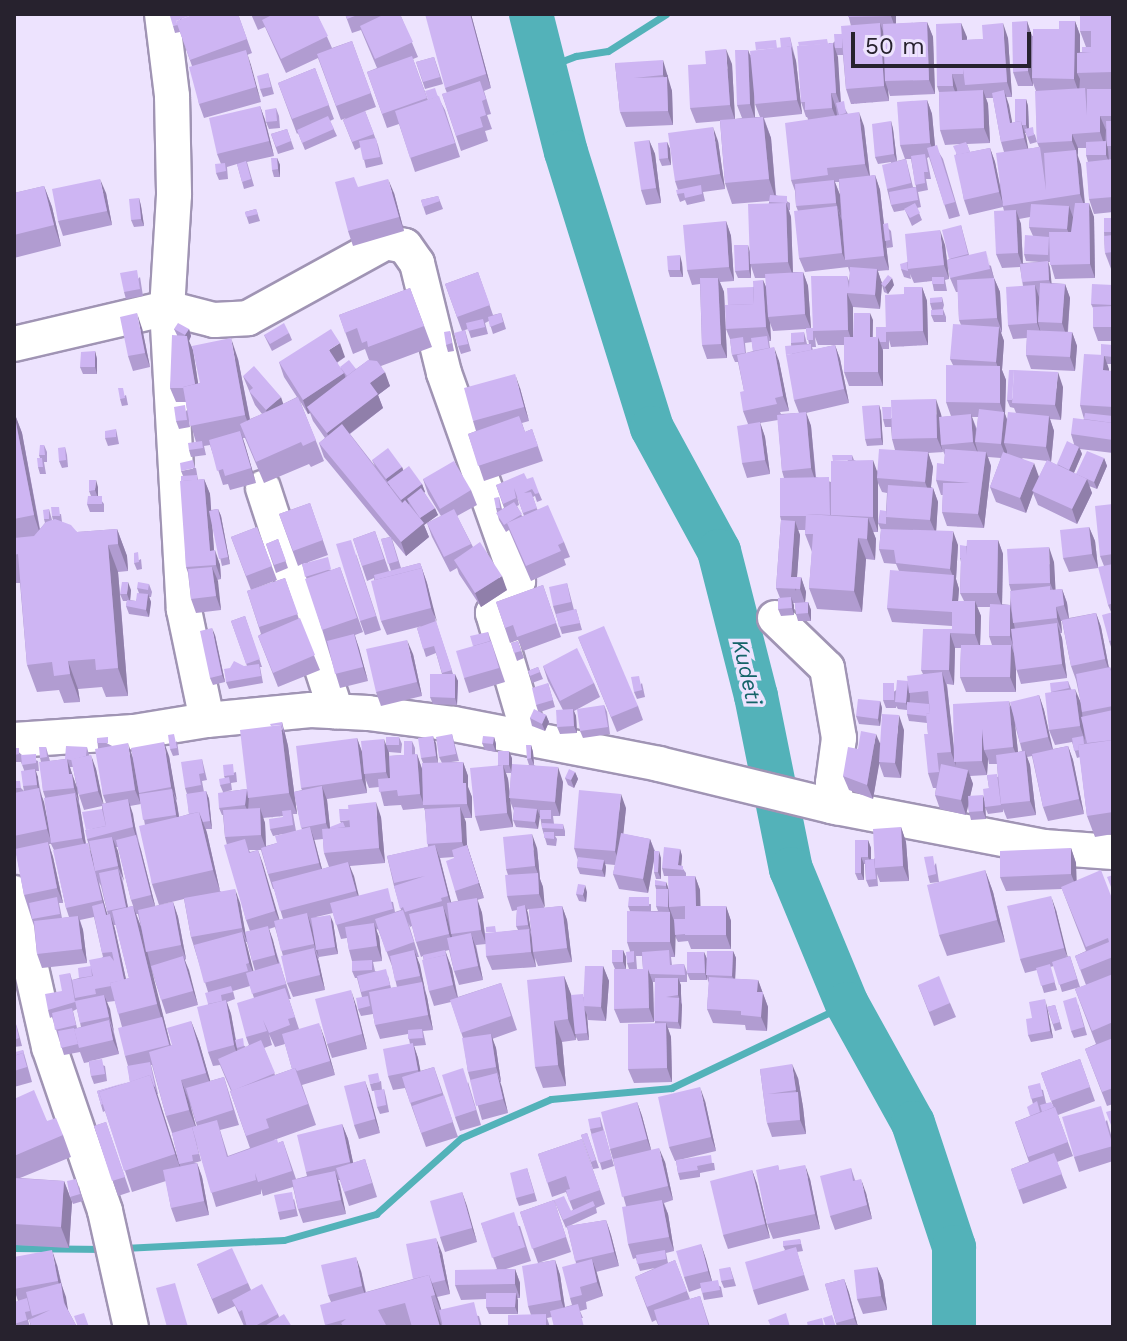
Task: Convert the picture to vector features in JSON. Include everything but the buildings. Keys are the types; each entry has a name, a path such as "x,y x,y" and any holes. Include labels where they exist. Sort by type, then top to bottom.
{"street":[{"path":"162,14 172,96 173,167 167,308 184,610 207,720"},
{"path":"14,344 167,308 214,320 248,318 386,242 405,246 417,263 444,373 518,581 508,600 493,613 530,739"},
{"path":"263,488 336,711"},
{"path":"775,618 827,668 839,738 833,783 835,807"},
{"path":"15,735 134,732 207,720 336,711 454,724 659,764 835,807 1044,847 1113,852"},
{"path":"14,893 49,1047 93,1172 131,1327"}],"waterway":[{"name":"Kudeti","path":"531,14 566,152 652,428 719,551 756,696 791,869 847,1004 913,1123 954,1247 954,1327"},
{"path":"547,67 576,56 608,51 666,14"},
{"path":"124,1248 284,1240 376,1214 461,1138 551,1099 671,1088 847,1004"},
{"path":"14,1248 104,1249"}]}
